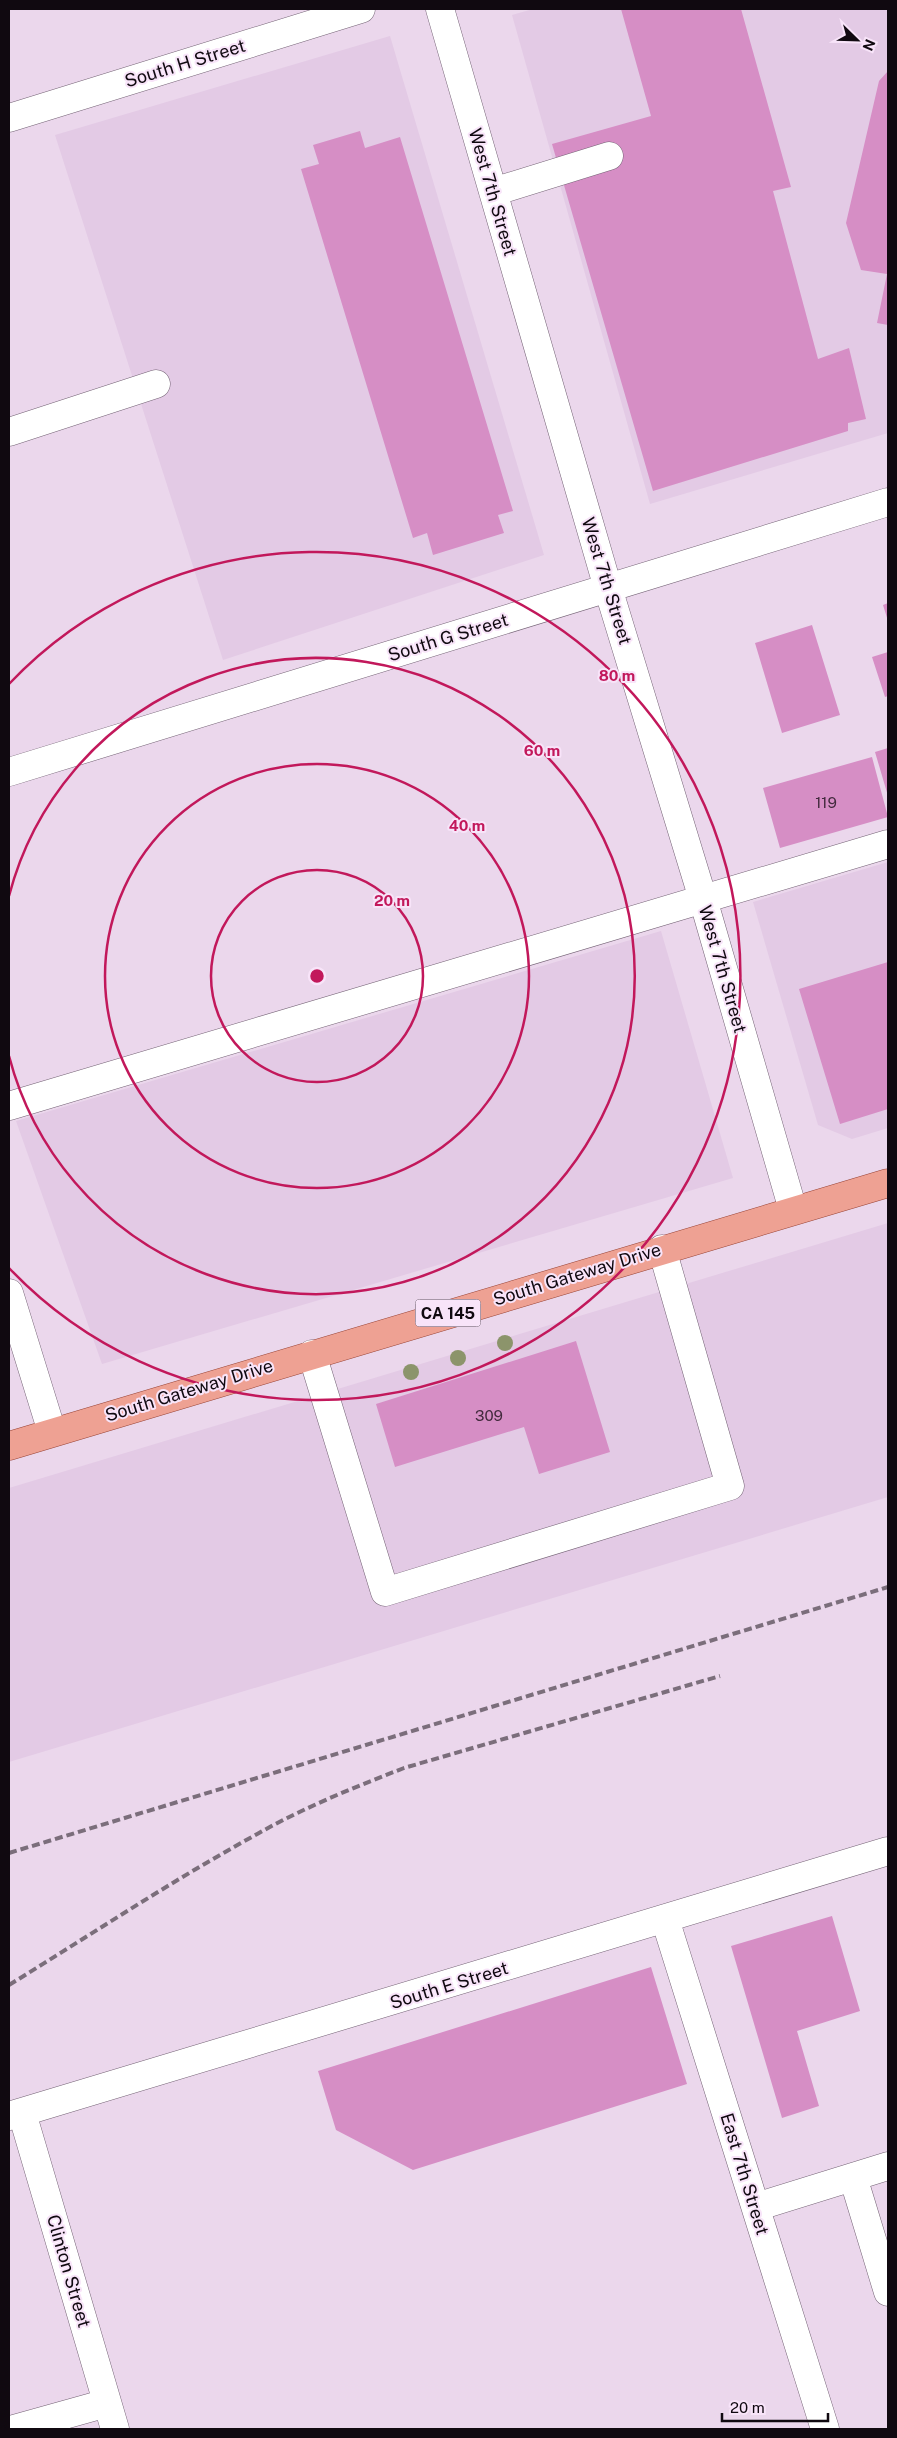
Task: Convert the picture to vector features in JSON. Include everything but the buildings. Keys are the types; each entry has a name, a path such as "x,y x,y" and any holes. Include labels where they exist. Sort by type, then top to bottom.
{"main road":[{"name":"South Gateway Drive","path":"9,1446 662,1249 888,1183"}],"street":[{"name":"South H Street","path":"9,118 361,9"},
{"name":"West 7th Street","path":"440,9 608,588 703,899 794,1210"},
{"path":"494,192 609,156"},
{"path":"9,432 156,384"},
{"name":"South G Street","path":"9,772 888,502"},
{"path":"9,1106 888,844"},
{"path":"312,1354 385,1592 730,1486 662,1249"},
{"path":"9,1293 13,1321 52,1432"},
{"name":"South E Street","path":"15,2115 665,1920 888,1850"},
{"name":"East 7th Street","path":"665,1920 825,2429"},
{"name":"Clinton Street","path":"15,2115 115,2429"},
{"path":"756,2207 888,2166"},
{"path":"853,2177 888,2292"},
{"path":"14,2429 107,2403"}],"shaded area":[{"path":"533,9 888,9 888,433 650,504 512,15"},
{"path":"390,36 544,555 223,660 55,135"},
{"path":"888,862 888,1128 852,1139 818,1125 753,902"},
{"path":"661,931 733,1178 102,1364 16,1121"},
{"path":"888,1223 888,1497 9,1762 9,1488"}],"railway":[{"path":"9,1853 888,1587"},
{"path":"9,1985 227,1851 276,1824 330,1798 404,1768 720,1676"}]}
